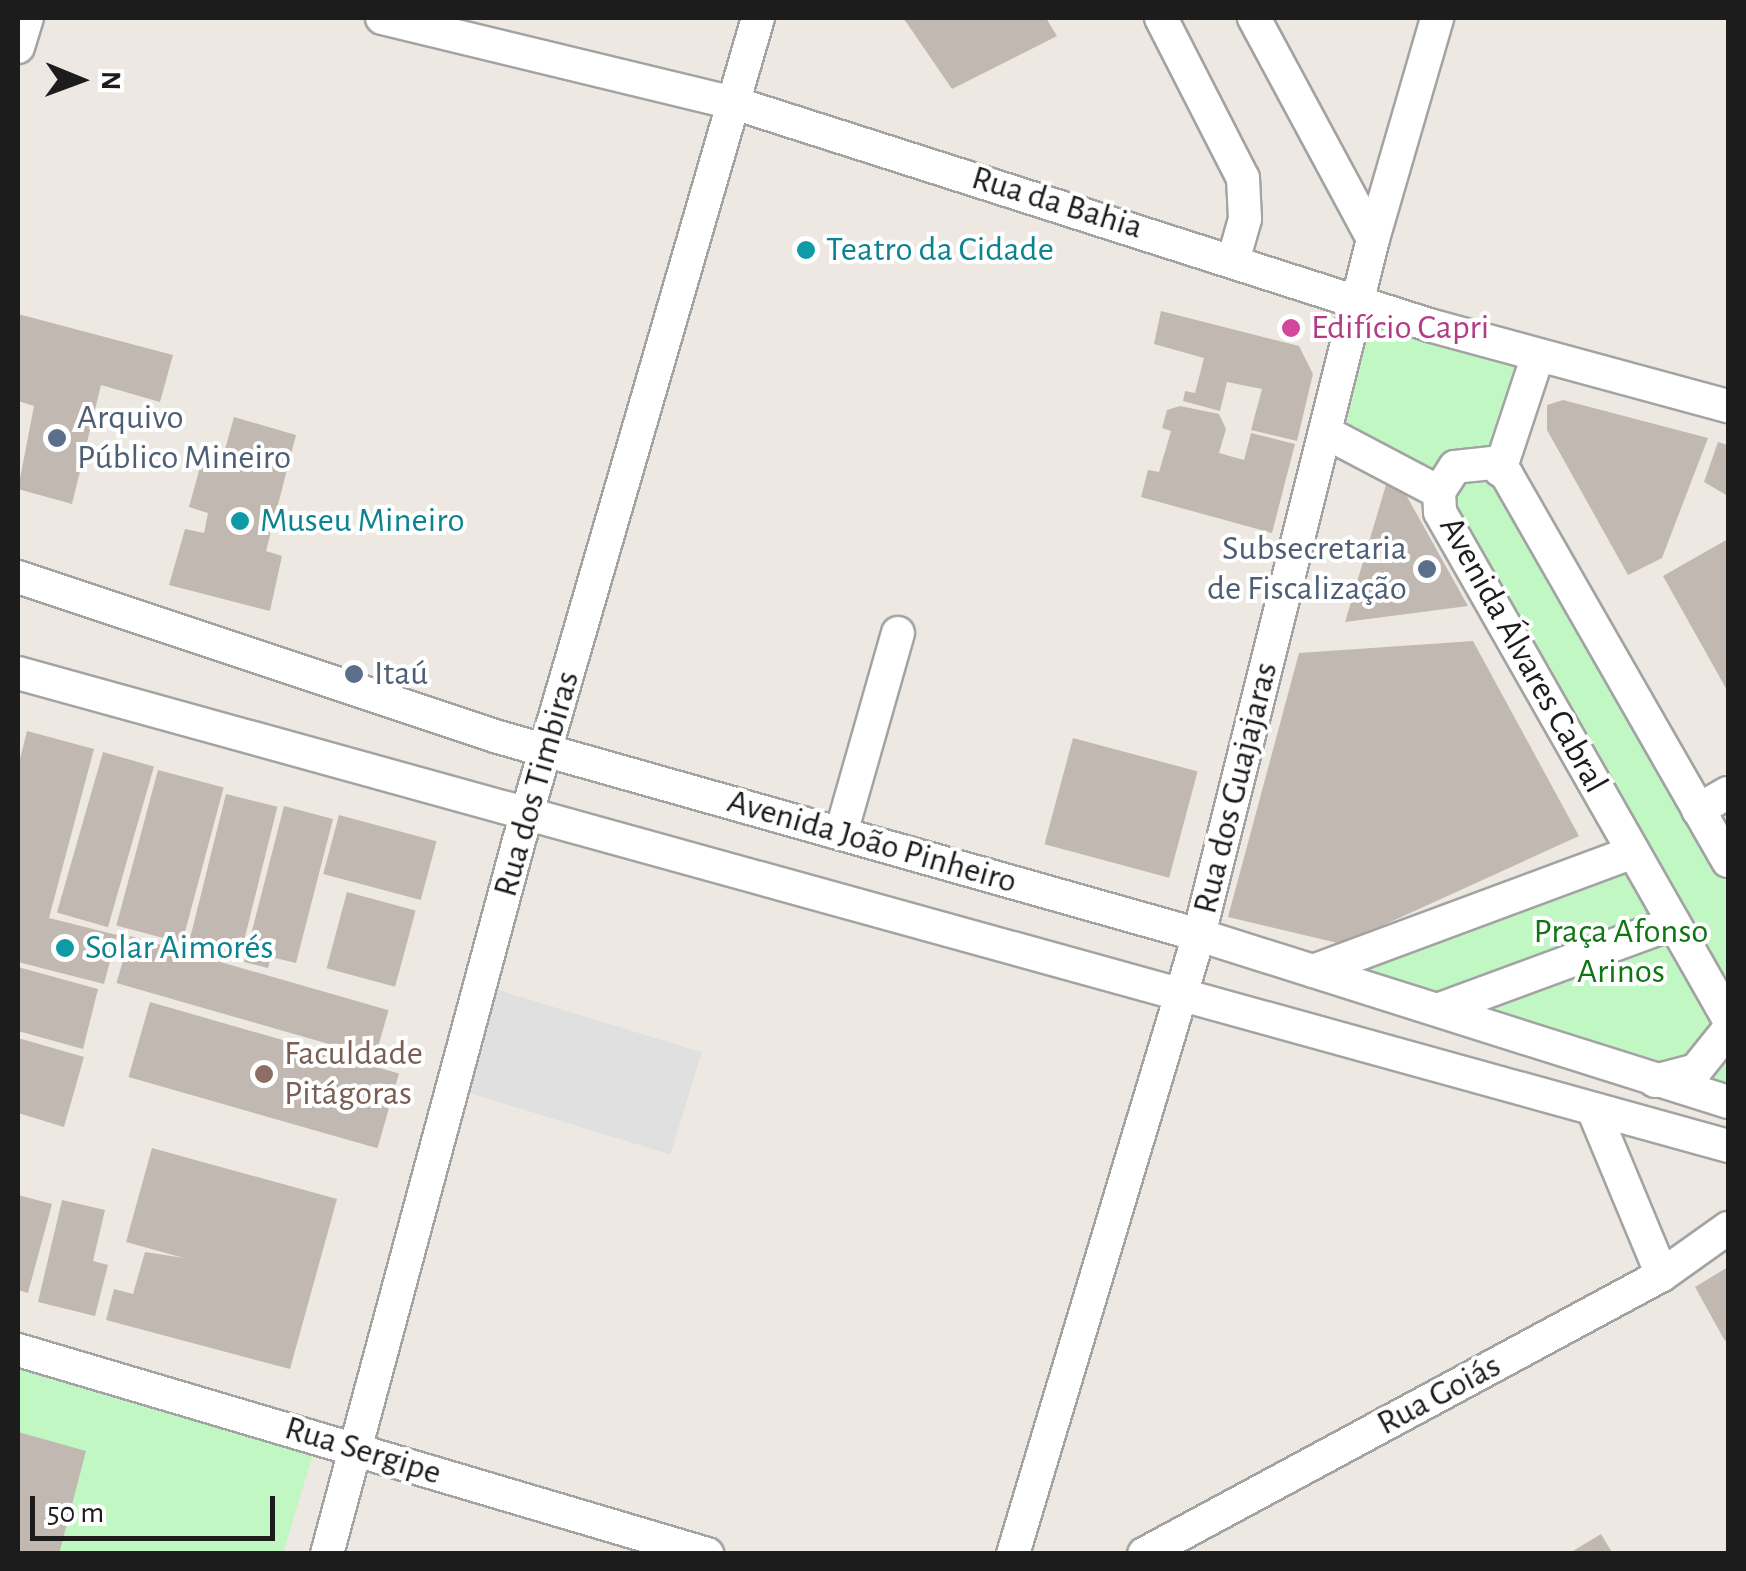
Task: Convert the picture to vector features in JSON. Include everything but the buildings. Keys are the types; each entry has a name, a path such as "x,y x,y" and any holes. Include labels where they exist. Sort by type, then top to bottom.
{"street":[{"path":"18,47 26,18"},
{"name":"Rua da Bahia","path":"382,18 734,103 1234,258 1359,301 1728,406"},
{"name":"Rua dos Timbiras","path":"326,1554 528,814 758,18"},
{"path":"1161,18 1244,178 1246,219 1234,258"},
{"path":"1254,18 1374,239"},
{"name":"Rua dos Guajajaras","path":"1013,1554 1199,935 1374,239 1437,18"},
{"path":"1500,470 1538,355"},
{"path":"1325,432 1438,492"},
{"name":"Avenida Álvares Cabral","path":"1728,861 1500,470 1473,461 1455,467 1438,492 1440,512 1728,1018"},
{"name":"Avenida João Pinheiro","path":"18,577 546,751 1199,935 1728,1102"},
{"path":"841,833 898,633"},
{"name":"Avenida João Pinheiro","path":"18,673 1182,994 1595,1114 1728,1146"},
{"path":"1698,810 1728,793"},
{"path":"1313,970 1633,852"},
{"path":"1440,1009 1674,924"},
{"path":"1655,1082 1696,1070 1728,1030"},
{"path":"1595,1114 1662,1275"},
{"name":"Rua Goiás","path":"1144,1554 1662,1275 1728,1228"},
{"name":"Rua Sergipe","path":"18,1350 708,1554"}],"green space":[{"name":"Praça Afonso Arinos","path":"1359,301 1553,359 1507,475 1691,797 1728,776 1728,1091 1298,966 1626,839 1440,512 1325,437"},
{"path":"18,1350 318,1438 283,1553 18,1553"}],"shaded area":[{"path":"498,990 702,1052 670,1155 467,1092"}],"place":[{"name":"Teatro da Cidade","path":"806,250"},
{"name":"Edifício Capri","path":"1291,328"},
{"name":"Arquivo Público Mineiro","path":"57,438"},
{"name":"Museu Mineiro","path":"240,521"},
{"name":"Subsecretaria de Fiscalização","path":"1427,569"},
{"name":"Itaú","path":"354,674"},
{"name":"Solar Aimorés","path":"65,948"},
{"name":"Faculdade Pitágoras","path":"264,1074"}]}
